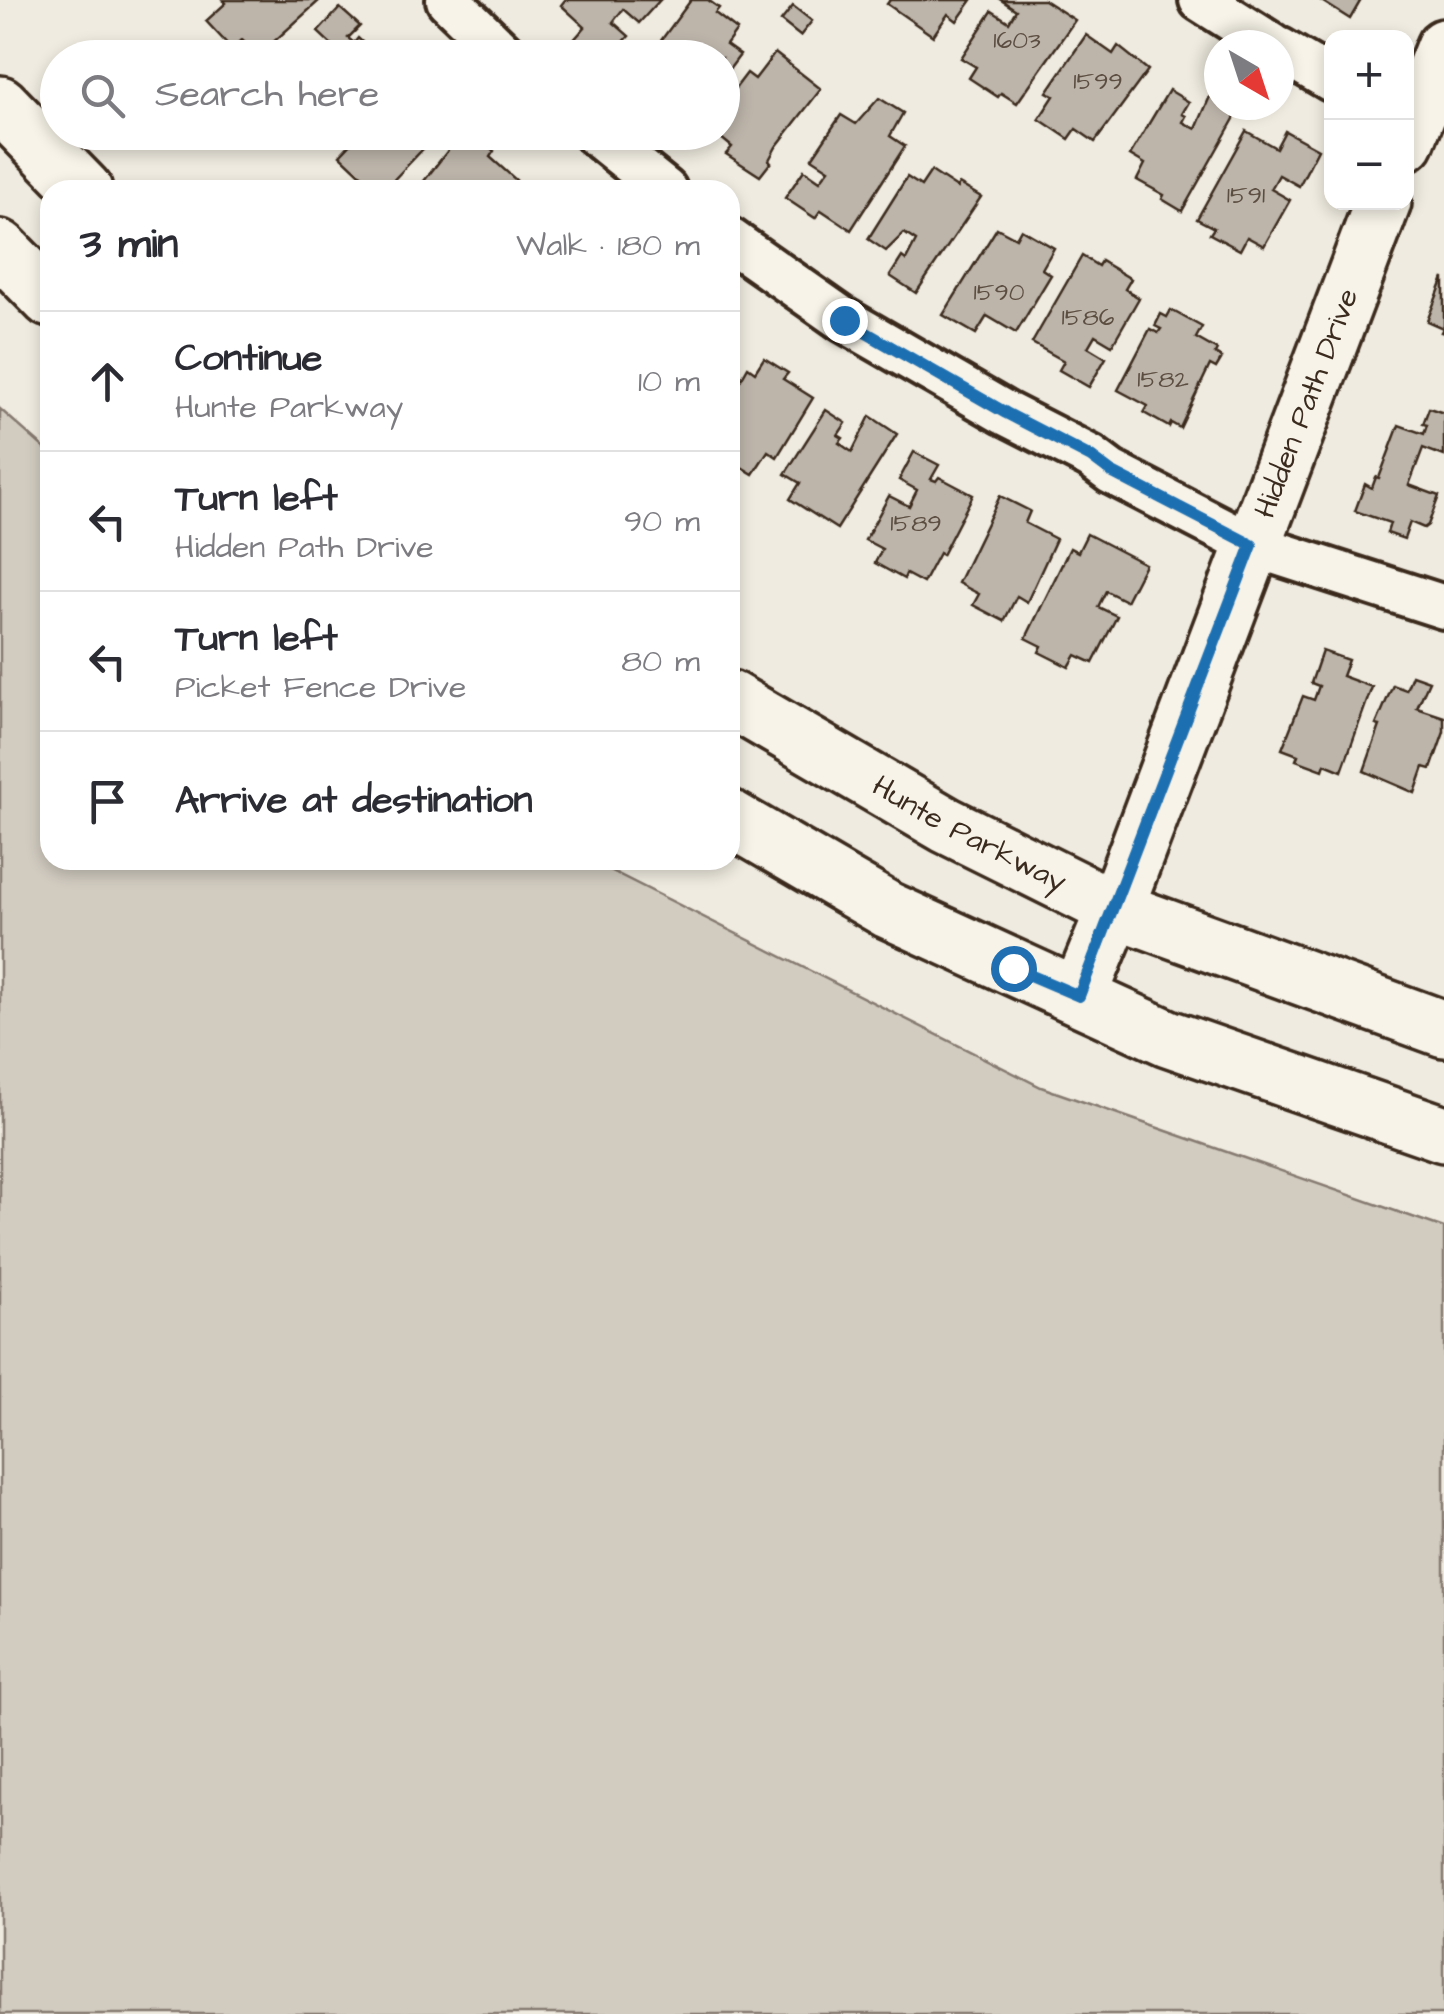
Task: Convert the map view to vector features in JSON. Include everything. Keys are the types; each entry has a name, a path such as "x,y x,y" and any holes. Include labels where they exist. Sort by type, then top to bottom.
{"main road":[{"path":"1417,134 1444,47"},
{"path":"0,104 40,145"},
{"path":"45,150 74,180"},
{"name":"Hidden Path Drive","path":"1079,996 1380,210"},
{"path":"0,248 40,289"},
{"name":"Hunte Parkway","path":"740,705 946,825 1115,909 1444,1029"},
{"path":"740,824 888,910 1168,1038 1444,1134"}],"street":[{"path":"448,0 489,40"},
{"path":"1201,0 1248,30"},
{"path":"1294,58 1324,75"},
{"path":"615,150 653,180"},
{"path":"740,247 844,320 1091,457 1111,472 1252,545 1444,607"}],"shaded area":[{"path":"0,409 40,444 40,870 610,870 1041,1087 1444,1228 1444,2014 0,2014"}],"building":[{"path":"223,0 320,0 276,40 224,40 206,21 226,3"},
{"path":"565,0 660,0 639,23 623,9 613,22 629,36 625,40 574,40 585,27 561,5"},
{"path":"691,0 708,0 719,8 715,13 737,30 730,40 661,40"},
{"path":"890,0 972,0 957,21 948,14 933,36 887,4"},
{"path":"1001,0 1044,0 1075,20 1017,103 1001,93 998,97 969,78 976,67 961,58 992,11 1009,22 1016,10"},
{"path":"1320,0 1361,0 1350,19"},
{"path":"793,6 812,21 800,36 781,21"},
{"path":"340,8 360,26 348,38 350,40 327,40 318,32"},
{"path":"1086,35 1113,54 1118,46 1148,70 1095,142 1076,129 1069,139 1039,119 1054,96 1047,92"},
{"path":"775,53 821,89 776,147 760,176 726,154 740,150 740,82 747,73 755,79"},
{"path":"1169,90 1189,102 1182,114 1186,116 1183,122 1196,129 1204,110 1204,120 1233,120 1182,211 1137,180 1145,164 1130,155"},
{"path":"879,98 903,113 890,136 905,146 851,230 821,210 815,218 785,198 804,170 820,181 829,169 812,158 841,115 856,124"},
{"path":"1246,131 1276,148 1285,131 1318,149 1299,186 1279,175 1271,189 1290,200 1264,246 1247,237 1240,250 1210,234 1214,228 1197,219"},
{"path":"345,150 422,150 393,180 366,180 340,155"},
{"path":"448,150 493,150 490,157 516,180 425,180"},
{"path":"931,171 957,188 959,184 981,197 916,293 890,276 902,257 906,260 916,241 904,233 886,251 868,239 907,177 921,186"},
{"path":"997,228 1016,238 1021,229 1054,248 1042,269 1051,275 1016,333 987,316 976,334 943,315"},
{"path":"1082,256 1098,266 1101,261 1131,279 1125,289 1139,298 1112,345 1095,335 1088,347 1106,358 1089,387 1059,370 1064,361 1032,343"},
{"path":"1444,278 1444,333 1443,328 1427,321"},
{"path":"1171,310 1202,327 1196,338 1217,350 1215,354 1222,358 1216,368 1210,365 1180,428 1171,423 1169,427 1144,413 1148,406 1118,390 1150,329 1158,333 1161,329 1155,326 1161,314 1167,317"},
{"path":"764,358 788,373 783,379 813,398 777,457 768,451 753,474 740,466 740,381 748,367 755,372"},
{"path":"1429,408 1444,413 1444,456 1423,448 1409,485 1439,496 1428,525 1424,528 1410,522 1404,539 1387,533 1390,523 1355,511 1365,484 1372,488 1376,477 1379,478 1399,425 1424,434"},
{"path":"826,410 846,423 838,435 843,438 839,443 852,452 870,416 897,434 837,529 790,499 800,483 785,474"},
{"path":"914,452 939,465 931,479 936,481 939,477 973,495 923,583 906,574 904,579 875,563 882,549 865,540 889,496 909,506 917,490 899,480"},
{"path":"1000,496 1030,511 1025,523 1056,539 1027,602 1017,596 1004,621 973,605 979,594 958,583"},
{"path":"1087,534 1145,564 1126,601 1106,591 1098,607 1117,616 1093,663 1076,655 1069,667 1039,652 1042,646 1026,638 1070,548 1078,552"},
{"path":"1322,651 1348,660 1342,676 1372,687 1342,771 1325,764 1323,770 1296,760 1298,755 1282,749 1303,696 1314,700 1319,686 1311,683"},
{"path":"1412,675 1429,681 1417,708 1444,717 1444,732 1431,769 1424,767 1415,793 1364,771 1380,726 1376,725 1393,685 1406,690"}],"route":[{"path":"844,320 1091,457 1111,472 1252,545 1079,996 1013,968"}]}
